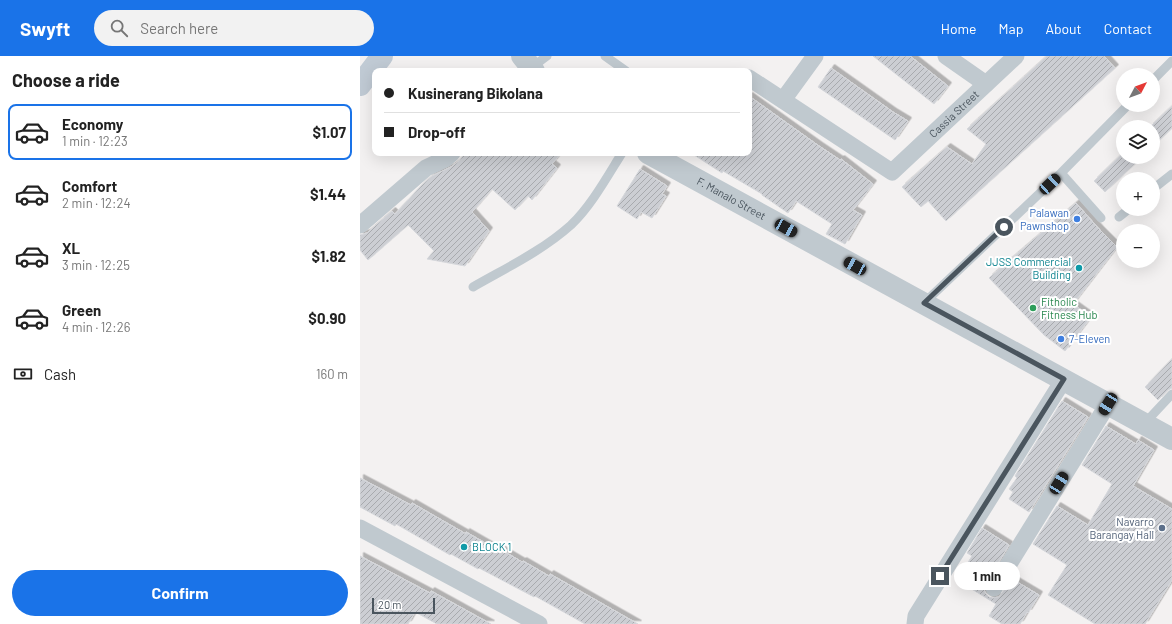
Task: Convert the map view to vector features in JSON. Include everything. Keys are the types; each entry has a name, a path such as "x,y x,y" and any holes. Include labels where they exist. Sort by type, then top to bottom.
{"main road":[{"path":"373,68 382,56"},
{"path":"360,85 372,69"}],"street":[{"path":"752,80 783,100 815,56"},
{"path":"946,56 986,84"},
{"name":"Cassia Street","path":"783,100 892,172 1016,56"},
{"path":"360,225 426,168 448,156"},
{"name":"F. Manalo Street","path":"654,156 1172,439"},
{"path":"915,624 916,616 1064,379"},
{"path":"994,588 1108,404"},
{"path":"360,528 539,624"}],"lane":[{"path":"605,56 622,68"},
{"path":"1160,73 1172,61"},
{"path":"924,303 1061,173 1121,112"},
{"path":"473,288 543,248 572,225 588,205 620,156"},
{"path":"1061,173 1101,218"},
{"path":"1160,183 1172,174"},
{"path":"1144,424 1172,394"}],"building":[{"path":"873,56 910,56 948,86 934,104"},
{"path":"1047,56 1104,56 1115,68 946,221 928,201 921,207 902,187 947,147 972,164 986,144 967,129"},
{"path":"831,68 908,121 895,140 818,87"},
{"path":"752,98 819,146 840,160 841,159 873,184 853,210 862,215 845,244 826,234 832,224 796,201 788,213 762,194 723,171 722,173 696,156 752,156"},
{"path":"1172,106 1172,128 1160,139 1160,120 1157,120"},
{"path":"463,156 559,156 552,164 557,168 532,200 528,196 515,210 492,189 472,212 489,231 465,266 427,259 434,251 408,225 368,260 360,250 360,235 367,233 392,211 395,214 432,176 451,167"},
{"path":"1116,160 1116,164 1135,164 1126,172 1116,172 1116,182 1105,192 1094,181"},
{"path":"640,169 667,186 662,194 666,196 652,218 641,212 637,219 617,206"},
{"name":"JJSS Commercial Building","path":"1076,203 1116,246 1116,248 1073,304 1091,317 1065,351 1044,335 989,278"},
{"path":"1172,359 1172,388 1158,400 1145,387"},
{"path":"1062,401 1088,417 1029,512 1009,499 1013,492 1009,489 1017,478 1015,476"},
{"path":"1106,426 1136,444 1138,440 1154,450 1133,486 1172,509 1172,580 1145,624 1095,624 1048,595 1067,565 1033,544 1057,506 1088,525 1112,484 1082,465"},
{"path":"360,478 411,505 412,503 466,534 466,532 494,548 495,546 549,576 550,574 638,624 585,624 535,596 534,597 479,568 478,569 451,554 450,555 396,524 395,526 360,507"},
{"path":"982,528 1009,545 986,583 984,588 985,593 989,597 999,597 1012,579 1039,595 1020,624 1002,624 989,616 996,604 957,580 972,556 967,553"},
{"path":"360,556 430,593 431,591 491,624 437,624 415,612 408,624 360,624"}],"place":[{"name":"Palawan Pawnshop","path":"1077,219"},
{"name":"JJSS Commercial Building","path":"1079,268"},
{"name":"Fitholic Fitness Hub","path":"1033,308"},
{"name":"7-Eleven","path":"1061,339"},
{"name":"Navarro Barangay Hall","path":"1162,528"},
{"name":"BLOCK 1","path":"464,547"}],"route":[{"path":"940,576 1064,379 924,303 1004,227"}]}
